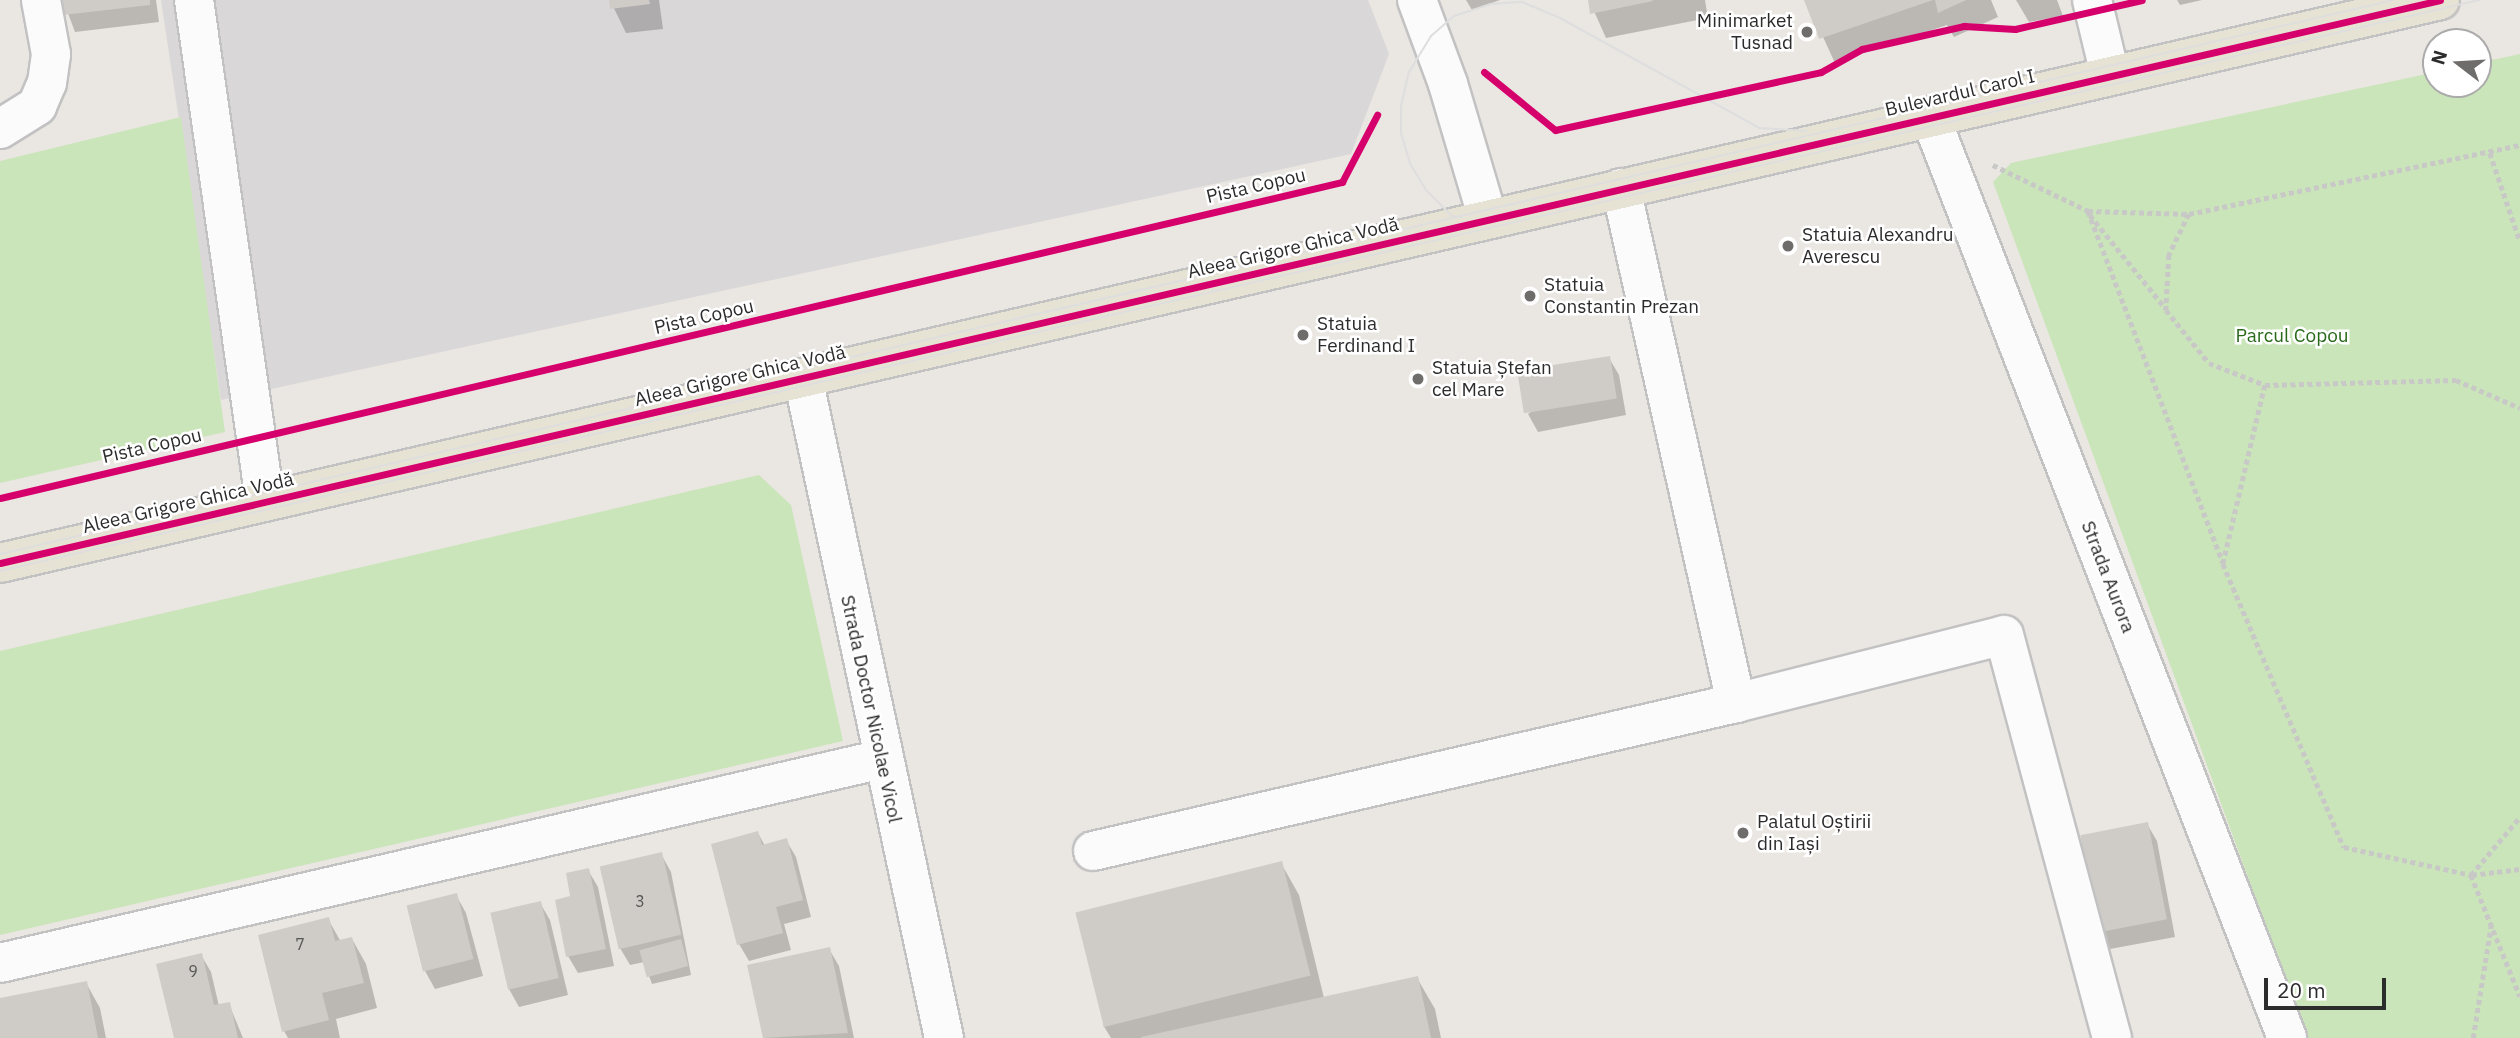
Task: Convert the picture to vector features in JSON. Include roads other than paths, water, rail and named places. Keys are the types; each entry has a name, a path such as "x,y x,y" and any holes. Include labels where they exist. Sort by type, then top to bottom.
{"main road":[{"name":"Bulevardul Carol I","path":"1488,219 2435,1"},
{"name":"Aleea Grigore Ghica Vodă","path":"0,563 1488,219"}],"street":[{"path":"0,129 37,106 47,83 51,54 41,0"},
{"path":"194,0 265,501"},
{"path":"1417,0 1448,84 1488,219"},
{"path":"2092,0 2110,75"},
{"name":"Strada Aurora","path":"1930,116 2287,1038"},
{"path":"1621,188 1736,703"},
{"name":"Strada Doctor Nicolae Vicol","path":"803,378 881,759 944,1038"},
{"path":"1093,850 1736,703 2004,635 2112,1038"},
{"path":"0,963 881,759"}],"tram line":[{"path":"0,554 2393,0"},
{"path":"0,571 2480,0"},
{"path":"1461,217 1452,216 1426,190 1410,163 1401,134 1401,106 1409,72 1431,36 1454,16 1490,4 1522,2 1560,18 1759,128 1807,131"}],"place":[{"name":"Minimarket Tusnad","path":"1807,32"},
{"name":"Statuia Alexandru Averescu","path":"1788,246"},
{"name":"Statuia Constantin Prezan","path":"1530,296"},
{"name":"Statuia Ferdinand I","path":"1303,335"},
{"name":"Statuia Ștefan cel Mare","path":"1418,379"},
{"name":"Palatul Oștirii din Iași","path":"1743,833"}],"park label":[{"name":"Parcul Copou","path":"2292,336"}]}
